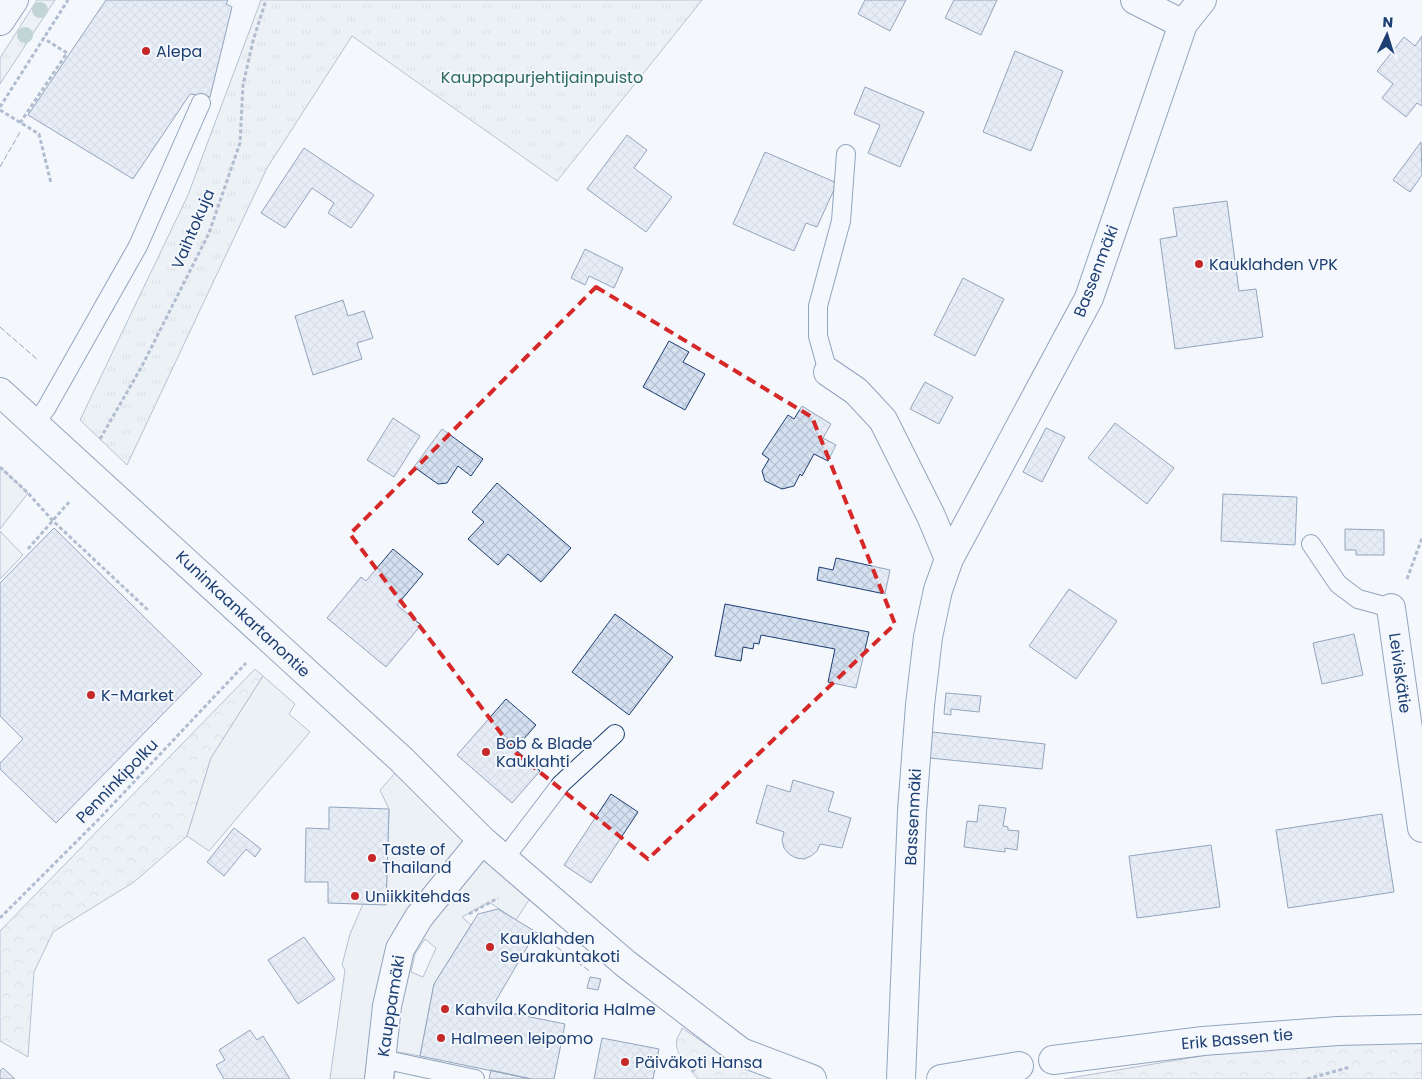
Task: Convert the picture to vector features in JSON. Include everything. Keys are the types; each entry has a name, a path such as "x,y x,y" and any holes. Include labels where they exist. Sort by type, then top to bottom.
{"street":[{"path":"0,21 14,0"},
{"path":"1135,0 1183,24"},
{"name":"Bassenmäki","path":"901,1079 912,811 920,705 928,637 938,590 949,559 1089,298 1183,24 1202,0"},
{"path":"828,372 856,390 884,420 949,559"},
{"name":"Kuninkaankartanontie","path":"0,392 402,760 482,840 626,964 741,1052 812,1079"},
{"name":"Leiviskätie","path":"1391,608 1422,828"},
{"name":"Kauppamäki","path":"380,1069 387,1006 400,949 419,916 482,840"},
{"name":"Erik Bassen tie","path":"1053,1060 1203,1040 1338,1031 1422,1029"},
{"path":"941,1079 1019,1066"}],"lane":[{"path":"35,424 47,407 138,246 201,103"},
{"path":"828,372 818,336 818,306 841,221 846,154"},
{"path":"1311,544 1338,584 1344,589 1358,600 1391,608"},
{"path":"504,859 561,784 615,734"},
{"path":"380,1069 475,1079"}],"path":[{"path":"51,183 39,134 0,109 42,38 68,0"},
{"name":"Vaihtokuja","path":"98,441 142,366 209,233 240,142 243,85 253,41 266,0"},
{"path":"20,123 66,53 42,38"},
{"path":"0,467 149,611"},
{"path":"28,548 74,497"},
{"path":"1391,608 1408,578 1422,538"},
{"name":"Penninkipolku","path":"0,918 99,819 250,659"},
{"path":"462,918 489,901"}],"highlighted area":[{"path":"596,287 812,417 895,624 648,859 516,753 350,534"}],"green space":[{"path":"37,0 55,0 0,84 0,58"},
{"name":"Kauppapurjehtijainpuisto","path":"261,0 702,0 557,181 352,36 267,168 127,465 80,420 188,195"},
{"path":"255,669 263,676 211,758 187,836 134,882 53,932 34,972 28,1057 0,1041 0,931"},
{"path":"682,1028 725,1057 780,1079 698,1079 677,1050 677,1039"},
{"path":"1291,1041 1422,1042 1422,1079 1064,1079"}],"shaded area":[{"path":"0,467 28,493 0,529"},
{"path":"0,531 23,555 0,579"},
{"path":"263,676 295,704 289,714 310,732 209,851 187,836 211,758"},
{"path":"397,771 532,895 516,920 489,902 462,917 471,925 434,984 420,1056 398,1052 394,1079 330,1079 345,970 342,965 350,934 363,904 386,904 389,809 380,790","holes":["425,939 436,948 423,977 411,972 415,954"]}],"building":[{"name":"Alepa","path":"106,0 228,0 226,4 232,7 210,97 190,94 133,179 28,115"},
{"path":"865,0 906,0 890,31 858,14"},
{"path":"954,0 997,0 981,35 945,18"},
{"path":"1422,36 1422,106 1417,103 1406,117 1382,98 1393,84 1377,71 1404,37 1415,46"},
{"path":"1015,51 1063,71 1031,151 983,132"},
{"path":"865,87 924,112 900,167 868,153 880,125 854,114"},
{"path":"627,135 647,150 634,168 672,197 646,232 587,189"},
{"path":"1421,142 1422,175 1410,192 1393,180"},
{"path":"304,148 374,195 351,228 328,213 334,203 312,188 285,228 261,213"},
{"path":"765,152 837,183 817,227 806,223 794,251 733,224"},
{"name":"Kauklahden VPK","path":"1227,201 1239,291 1256,289 1263,337 1175,349 1160,239 1177,236 1173,208"},
{"path":"585,249 623,268 614,288 589,276 585,285 571,278"},
{"path":"963,278 1004,299 975,356 934,335"},
{"path":"343,300 348,316 364,311 373,338 357,343 362,359 313,375 295,316"},
{"path":"669,341 689,352 683,362 705,374 685,410 643,387"},
{"path":"925,382 953,397 939,424 910,409"},
{"path":"802,406 831,424 823,438 836,445 828,461 814,454 794,486 782,489 765,481 762,471 769,459 762,454 788,415 794,419"},
{"path":"393,418 420,436 394,477 367,460"},
{"path":"1115,423 1174,468 1147,504 1088,458"},
{"path":"1046,428 1065,437 1042,482 1023,472"},
{"path":"442,429 483,459 471,476 458,466 447,483 438,484 414,467"},
{"path":"497,483 571,548 541,582 508,554 498,565 468,539 484,522 472,512"},
{"path":"1223,494 1297,497 1295,545 1221,541"},
{"name":"K-Market","path":"54,528 202,674 56,823 0,769 0,763 23,739 0,716 0,583"},
{"path":"1345,529 1384,530 1384,555 1356,555 1356,550 1345,550"},
{"path":"393,549 423,574 397,605 421,625 386,667 327,618 361,577 366,581"},
{"path":"836,558 890,570 885,594 817,580 819,567 833,570"},
{"path":"1069,589 1117,621 1076,679 1029,646"},
{"path":"725,604 869,632 856,688 828,682 835,649 761,635 759,644 754,643 753,649 743,647 741,661 715,656"},
{"path":"615,614 673,657 629,715 572,672"},
{"path":"1354,634 1363,675 1322,684 1313,643"},
{"path":"946,693 981,696 979,712 951,709 951,715 944,714"},
{"path":"506,699 536,725 515,749 540,771 512,803 457,755"},
{"path":"932,732 1045,744 1042,769 929,758"},
{"path":"793,780 834,792 828,811 851,818 842,848 820,844 817,851 811,856 804,859 796,858 784,848 782,840 784,832 756,823 767,785 790,792"},
{"path":"611,794 638,812 591,883 564,865"},
{"path":"979,805 1006,808 1003,826 1008,827 1008,830 1019,831 1017,850 1005,848 1005,852 964,847 967,821 977,822"},
{"path":"329,807 389,809 386,905 328,903 328,882 305,882 306,828 329,829"},
{"path":"1382,814 1394,892 1288,908 1276,830"},
{"path":"234,828 261,849 255,857 246,849 224,876 207,862"},
{"path":"1211,845 1220,907 1137,918 1129,856"},
{"path":"498,909 536,932 491,1009 565,1024 554,1079 531,1079 420,1056 434,984 478,914"},
{"path":"304,937 335,979 298,1004 268,960"},
{"path":"590,977 601,979 598,990 587,988"},
{"path":"250,1030 257,1040 263,1036 290,1079 224,1079 216,1065 225,1060 219,1050"},
{"path":"602,1038 659,1049 653,1079 594,1079"},
{"path":"3,1068 15,1079 0,1079 0,1071"},
{"path":"491,1070 531,1079 489,1079"}],"fence":[{"path":"0,167 20,132"},
{"path":"0,327 38,360"},
{"path":"536,932 591,972"}],"place":[{"name":"Alepa","path":"146,51"},
{"name":"Kauklahden VPK","path":"1199,264"},
{"name":"K-Market","path":"91,695"},
{"name":"Bob & Blade Kauklahti","path":"486,752"},
{"name":"Taste of Thailand","path":"372,858"},
{"name":"Uniikkitehdas","path":"355,896"},
{"name":"Kauklahden Seurakuntakoti","path":"490,947"},
{"name":"Kahvila Konditoria Halme","path":"445,1009"},
{"name":"Halmeen leipomo","path":"441,1038"},
{"name":"Päiväkoti Hansa","path":"625,1062"}]}
